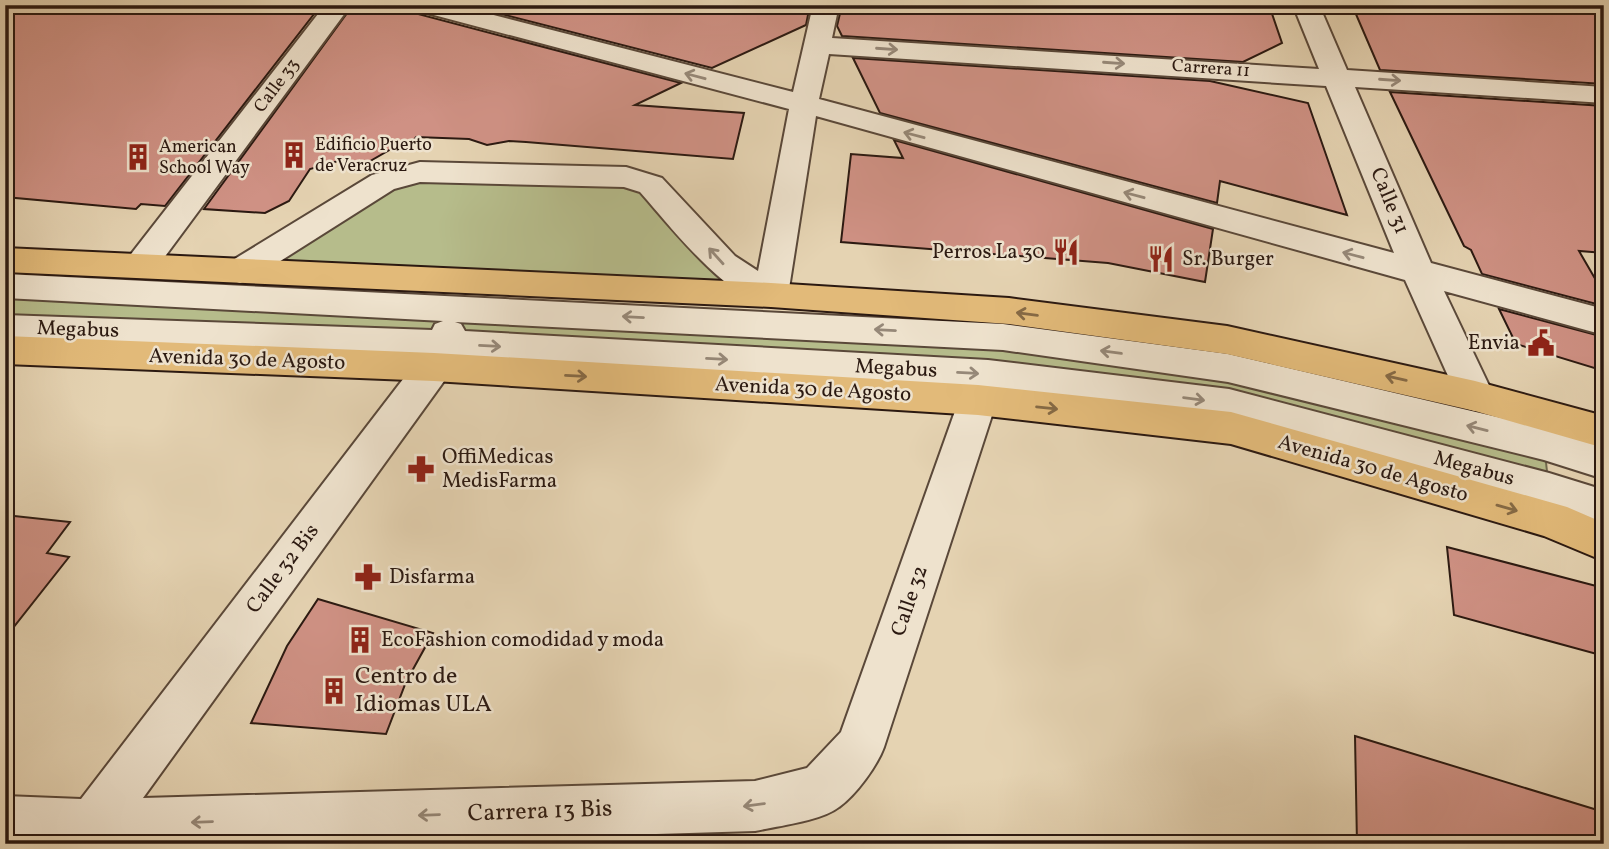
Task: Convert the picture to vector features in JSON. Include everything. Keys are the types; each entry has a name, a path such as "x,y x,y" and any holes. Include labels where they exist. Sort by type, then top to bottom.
{"main road":[{"path":"5,260 240,271 461,295 771,295 1009,312 1227,340 1475,396 1604,432"},
{"name":"Avenida 30 de Agosto","path":"5,350 440,356 978,400 1231,428 1552,520 1604,541"}],"street":[{"name":"Calle 33","path":"140,266 338,5"},
{"path":"424,5 804,104 1604,322"},
{"path":"240,271 383,182 420,172 626,177 651,186 723,264 771,295 804,104 826,5"},
{"name":"Calle 31","path":"1306,5 1419,273 1475,396"},
{"name":"Carrera 11","path":"818,45 1604,95"},
{"name":"Megabus","path":"5,286 461,295 1003,337 1228,368 1544,444 1604,463"},
{"name":"Calle 32 Bis","path":"85,834 440,356 461,295"},
{"name":"Megabus","path":"5,328 440,356 988,374 1229,404 1549,490 1604,508"},
{"name":"Calle 32","path":"821,790 860,747 978,400"},
{"name":"Carrera 13 Bis","path":"5,821 85,834 755,806 821,790"}],"green space":[{"path":"626,177 771,295 240,271 383,182"},
{"path":"5,286 1003,337 1544,444 1549,490 1229,404 5,328"}],"building":[{"path":"5,5 321,5 165,206 141,204 136,209 5,197"},
{"path":"353,5 409,5 414,13 681,83 635,105 744,113 733,159 509,141 487,145 469,139 416,137 410,146 393,148 365,164 338,161 310,169 289,201 265,213 204,209"},
{"path":"466,5 810,5 806,25 712,68"},
{"path":"842,5 1269,5 1282,43 1243,62 842,36 837,26"},
{"path":"1352,5 1594,5 1604,18 1604,84 1380,70"},
{"path":"853,58 1210,81 1308,103 1347,215 1220,181 1217,203 880,113"},
{"path":"1390,92 1604,106 1604,253 1579,251 1604,294 1604,306 1482,274 1471,250 1464,246"},
{"path":"894,140 1213,229 1205,282 1108,263 841,242 851,154 903,158"},
{"path":"1499,309 1604,337 1604,371 1516,344"},
{"path":"5,515 70,522 47,553 69,557 5,638"},
{"path":"1447,547 1604,588 1604,656 1454,615"},
{"path":"318,599 433,633 406,682 386,734 251,723 287,646"},
{"path":"1355,736 1604,812 1604,844 1357,844"}],"place":[{"name":"Edificio Puerto de Veracruz","path":"294,155"},
{"name":"American School Way","path":"138,157"},
{"name":"Perros La 30","path":"1066,252"},
{"name":"Sr. Burger","path":"1161,259"},
{"name":"Envia","path":"1541,343"},
{"name":"OffiMedicas MedisFarma","path":"421,469"},
{"name":"Disfarma","path":"368,577"},
{"name":"EcoFashion comodidad y moda","path":"360,640"},
{"name":"Centro de Idiomas ULA","path":"334,691"}]}
